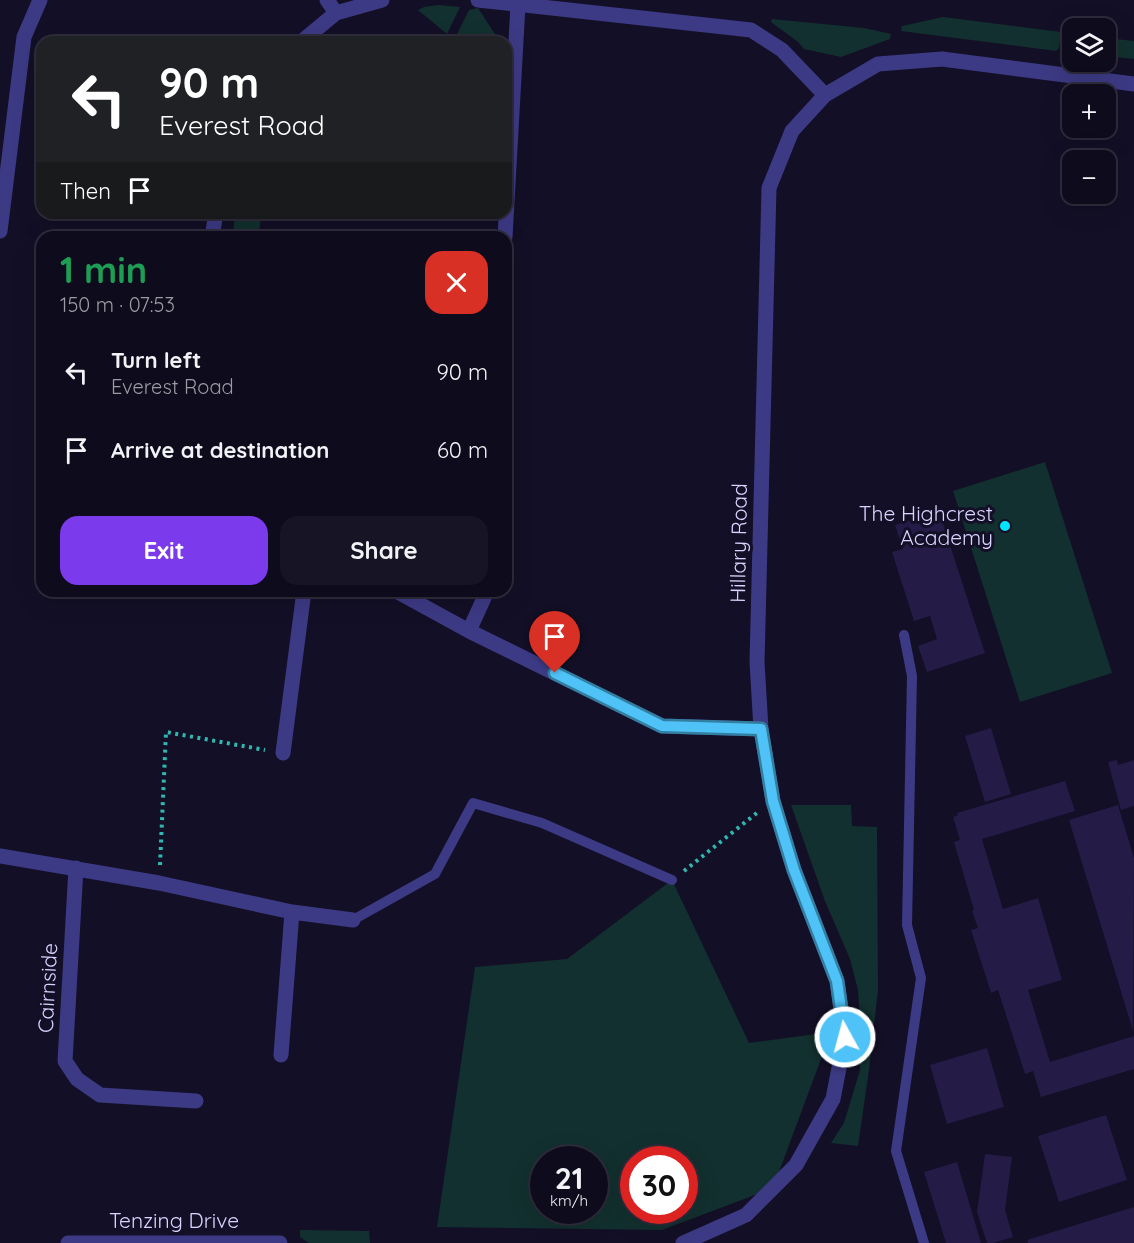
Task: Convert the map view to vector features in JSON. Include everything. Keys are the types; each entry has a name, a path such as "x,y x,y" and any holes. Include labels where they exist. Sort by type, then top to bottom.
{"street":[{"path":"0,231 24,37 40,0"},
{"path":"327,0 336,13"},
{"path":"308,36 336,13 382,0"},
{"path":"478,0 751,30 782,50 825,94"},
{"path":"512,112 518,5"},
{"name":"Hillary Road","path":"683,1243 746,1215 796,1165 833,1099 845,1037 837,981 794,870 773,801 761,729 757,662 769,188 792,131 825,94 878,64 942,58 1134,84"},
{"path":"283,753 303,597"},
{"path":"407,597 469,631 662,726 761,729"},
{"path":"469,631 484,597"},
{"path":"0,856 159,883 292,912 353,920"},
{"name":"Cairnside","path":"76,868 65,1061 77,1079 100,1095 196,1101"},
{"path":"281,1055 292,912"},
{"name":"Tenzing Drive","path":"68,1243 280,1243"}],"lane":[{"path":"904,635 912,676 907,925 921,978 896,1151 924,1243"},
{"path":"353,920 435,874 473,803 542,823 672,880"}],"path":[{"path":"159,883 166,732 283,753"},
{"path":"672,880 773,801"}],"green space":[{"path":"439,5 460,7 447,34 418,10"},
{"path":"478,8 496,36 456,36 469,10"},
{"path":"943,17 1061,32 1059,48 1056,51 901,31 902,26"},
{"path":"772,19 864,28 891,34 890,39 841,57 804,49 771,22"},
{"path":"1116,39 1134,41 1134,59 1116,57"},
{"path":"234,219 260,219 260,231 234,231"},
{"path":"1045,462 1112,673 1020,702 953,491"},
{"path":"791,805 851,805 852,826 877,827 878,990 858,1146 831,1143 844,1123 860,1070 861,1036 858,990 850,959 825,901"},
{"path":"672,880 749,1043 831,1032 773,1188 698,1216 698,1146 620,1146 620,1224 678,1224 662,1230 437,1227 475,967 567,959"},
{"path":"300,1230 369,1231 370,1243 309,1243 300,1237"}],"building":[{"path":"939,511 985,653 927,672 918,646 937,639 930,616 914,621 892,552 903,549 895,525"},
{"path":"991,728 1011,794 985,802 965,736"},
{"path":"1117,760 1118,765 1134,760 1134,806 1121,810 1108,762"},
{"path":"1065,781 1075,811 982,839 1003,909 1038,898 1062,980 1028,990 1050,1062 1134,1036 1134,1069 1041,1097 1033,1071 1025,1074 998,990 991,993 971,930 978,928 954,842 960,840 953,817 958,815 957,813"},
{"path":"1118,805 1134,858 1133,1031 1069,820"},
{"path":"987,1048 1004,1107 947,1124 930,1065"},
{"path":"1106,1115 1127,1180 1059,1202 1038,1136"},
{"path":"985,1154 1012,1157 1005,1210 1013,1237 993,1243 987,1243 977,1212"},
{"path":"957,1162 981,1243 946,1243 924,1172"},
{"path":"1134,1207 1134,1243 1028,1243 1027,1240"}],"place":[{"name":"The Highcrest Academy","path":"1005,526"}],"route":[{"path":"555,673 662,726 761,729 773,801 794,870 837,981 845,1037"}]}
